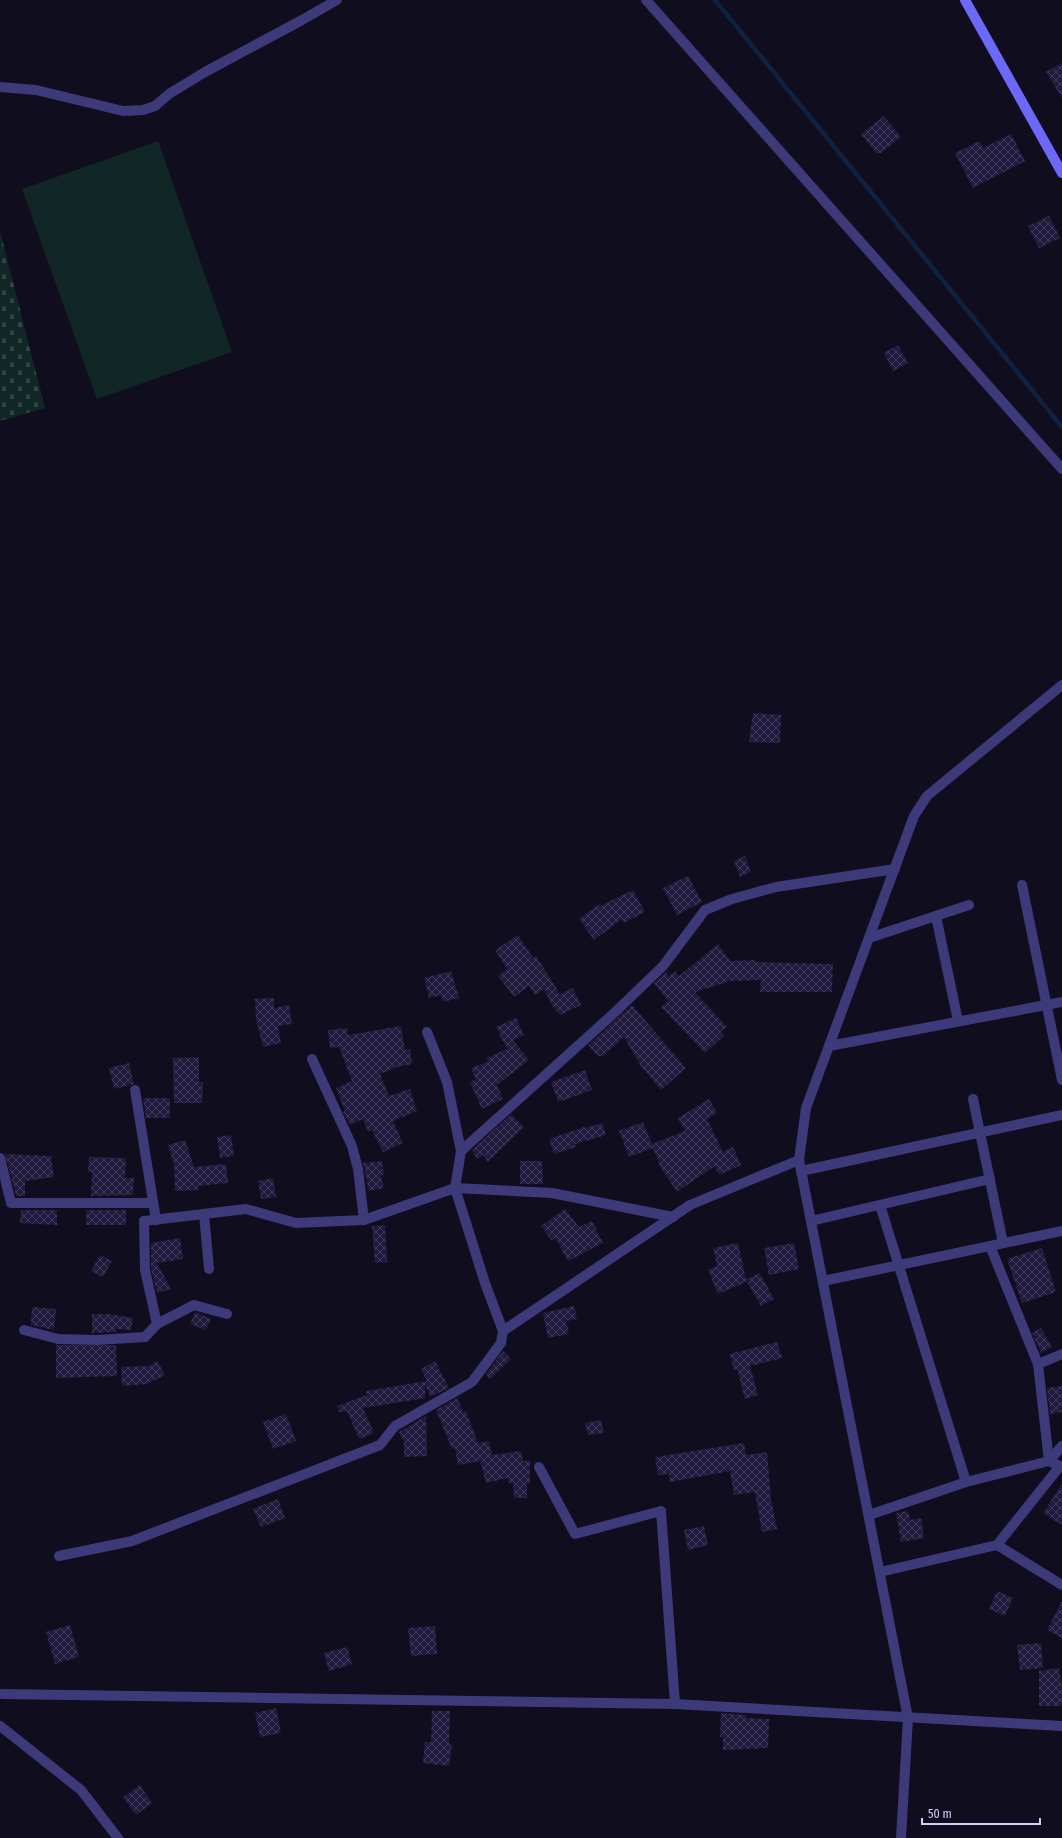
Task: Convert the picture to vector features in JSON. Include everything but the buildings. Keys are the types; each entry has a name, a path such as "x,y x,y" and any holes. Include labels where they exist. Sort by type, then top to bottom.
{"street":[{"path":"0,87 36,90 123,111 143,110 155,106 169,94 205,72 337,0"},
{"path":"646,0 1062,469"},
{"path":"965,0 1062,173"},
{"path":"902,1838 908,1718 799,1160 806,1108 914,816 927,796 1062,685"},
{"path":"461,1151 612,1015 663,966 705,910 732,899 776,887 894,869"},
{"path":"1022,885 1062,1080"},
{"path":"869,938 969,905"},
{"path":"936,916 958,1021"},
{"path":"829,1046 1062,1002"},
{"path":"59,1556 132,1541 380,1445 395,1426 472,1382 501,1343 503,1331 485,1283 455,1188 461,1151 447,1082 427,1032"},
{"path":"312,1059 352,1146 358,1169 364,1220"},
{"path":"135,1090 156,1220"},
{"path":"973,1099 1003,1243"},
{"path":"801,1171 1062,1115"},
{"path":"0,1158 11,1203 153,1202"},
{"path":"503,1331 690,1205 799,1160"},
{"path":"811,1221 990,1179"},
{"path":"157,1324 145,1270 144,1221 246,1209 296,1223 364,1220 455,1188 552,1194 673,1217"},
{"path":"880,1205 966,1482"},
{"path":"204,1214 209,1269"},
{"path":"823,1281 1062,1231"},
{"path":"990,1246 1038,1364 1049,1460"},
{"path":"24,1330 58,1339 97,1340 145,1337 157,1324 194,1305 226,1314"},
{"path":"1038,1364 1062,1354"},
{"path":"869,1515 966,1482 1049,1460 1062,1446"},
{"path":"880,1572 997,1545 1060,1466 1049,1460"},
{"path":"539,1467 575,1534 661,1511 675,1704"},
{"path":"997,1545 1062,1585"},
{"path":"1,1696 675,1704 1062,1726"},
{"path":"0,1726 81,1790 118,1838"}],"green space":[{"path":"158,141 232,352 97,399 22,189"},
{"path":"0,231 45,408 0,421"}],"waterway":[{"path":"715,0 1062,427"}]}
